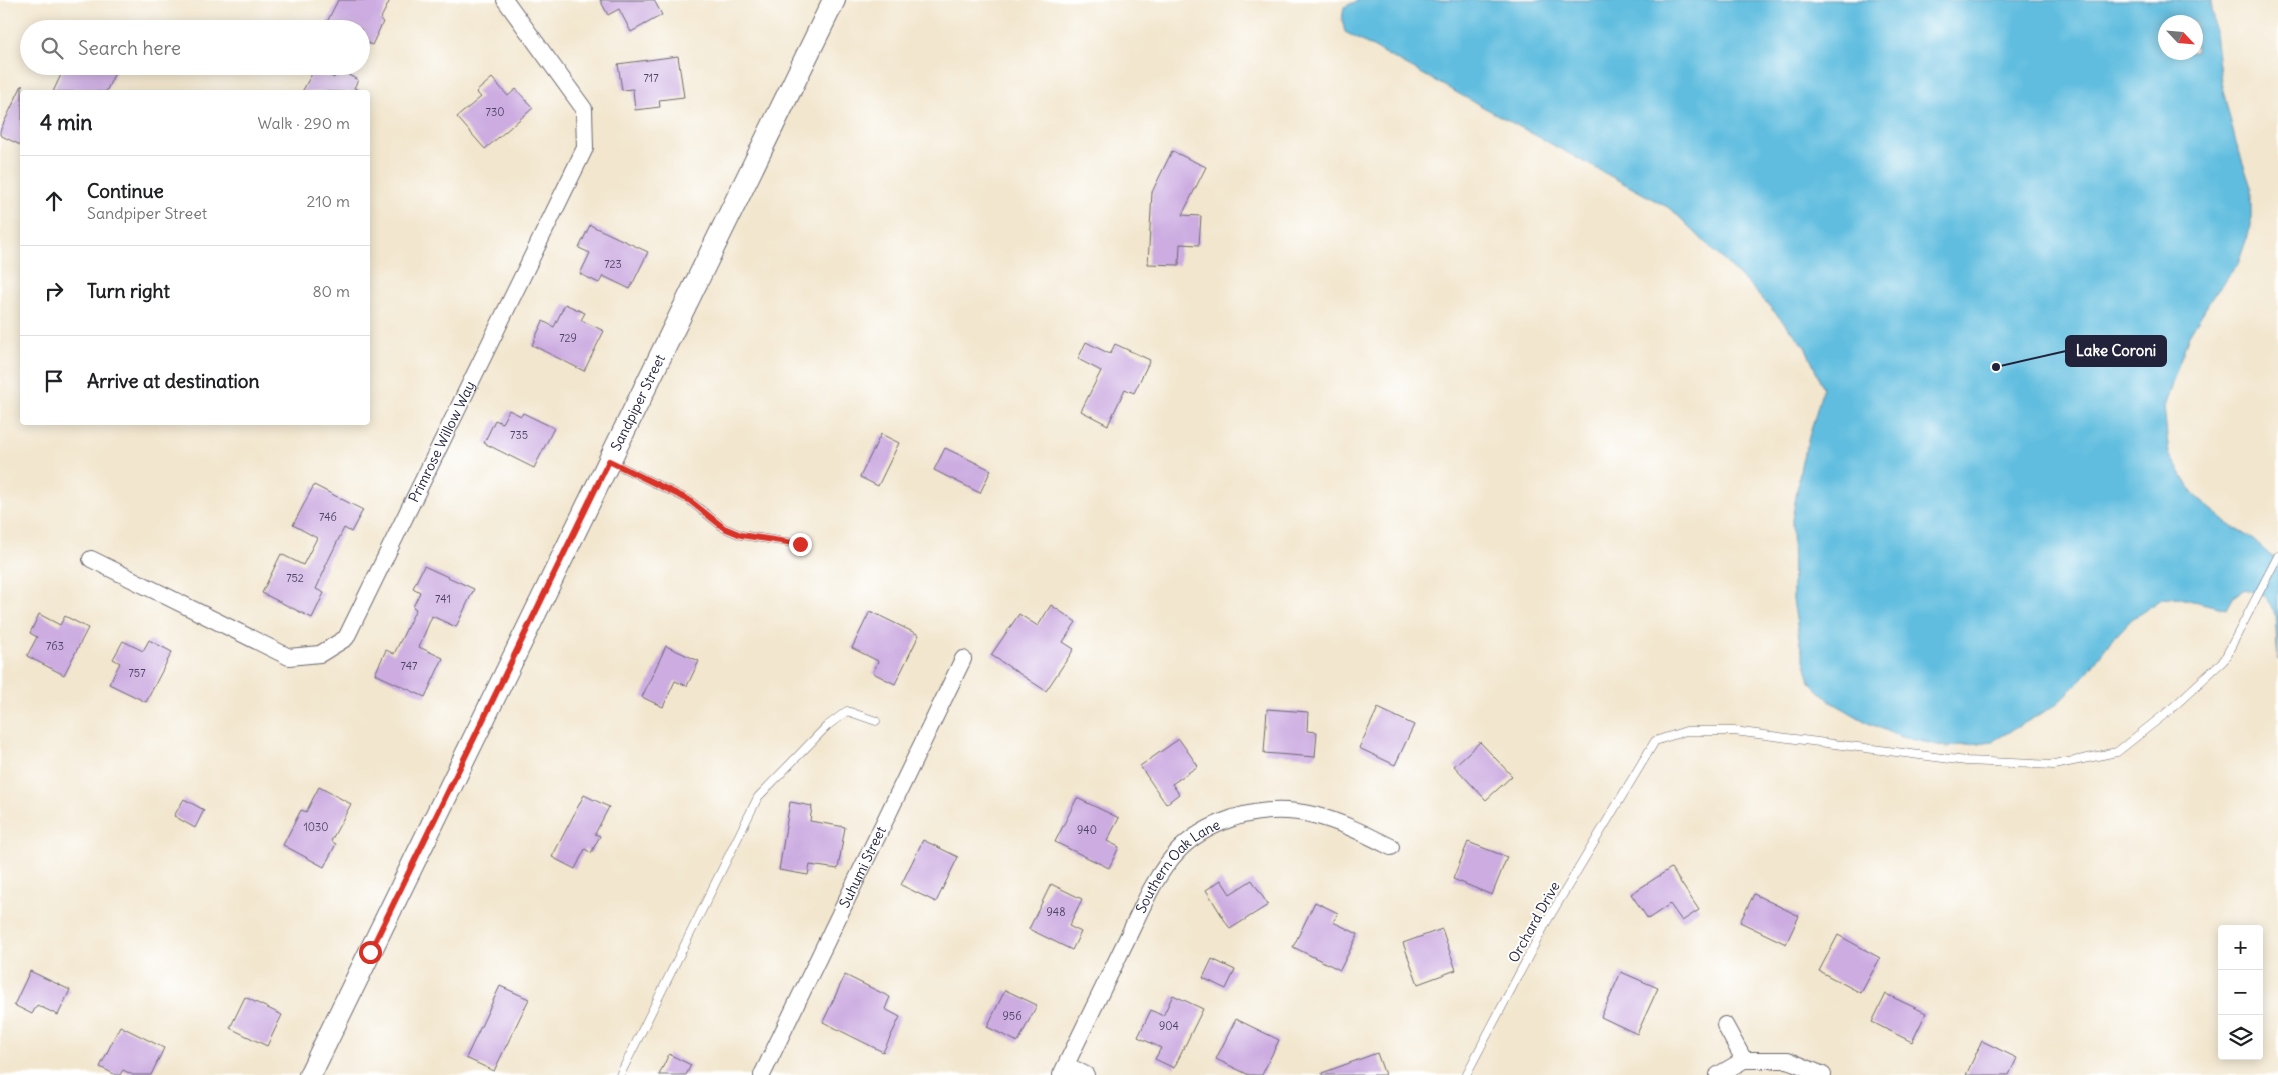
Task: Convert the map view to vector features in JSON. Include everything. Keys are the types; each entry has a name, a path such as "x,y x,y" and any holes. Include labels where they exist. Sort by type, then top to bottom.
{"street":[{"name":"Primrose Willow Way","path":"91,559 290,657 320,654 346,638 585,148 584,109 505,0"},
{"name":"Sandpiper Street","path":"310,1075 834,0"},
{"name":"Suhumi Street","path":"762,1075 963,660"},
{"name":"Southern Oak Lane","path":"1064,1070 1154,883 1179,850 1212,825 1250,813 1284,809 1319,815 1350,826 1391,847"},
{"path":"1725,1025 1744,1060"},
{"path":"1718,1075 1744,1060 1788,1060 1823,1075"},
{"path":"1064,1070 1086,1075"}],"lane":[{"path":"609,461 689,500 724,528 741,535 800,544"},
{"name":"Orchard Drive","path":"1466,1075 1547,921 1655,741 1686,731 1734,731 1966,761 2054,765 2116,752 2170,710 2224,660 2278,556"},
{"path":"620,1075 758,797 827,726 847,711 876,721"}],"water":[{"path":"1359,0 2211,0 2221,82 2235,139 2251,187 2251,226 2238,264 2215,293 2189,335 2164,407 2169,454 2193,493 2228,524 2252,539 2271,556 2278,559 2278,660 2275,614 2266,597 2245,589 2234,596 2227,609 2176,597 2162,599 2132,619 2110,642 2083,678 2056,705 1993,741 1946,747 1902,737 1868,723 1830,701 1810,682 1800,644 1793,600 1792,520 1801,465 1823,388 1805,346 1759,295 1671,209 1345,32 1342,20 1344,7"}],"building":[{"path":"338,0 390,0 380,20 383,22 372,45 370,44 370,20 328,20"},
{"path":"600,0 654,0 662,15 631,32 619,9 608,15"},
{"path":"678,56 684,97 659,100 660,107 635,110 633,89 622,90 618,64"},
{"path":"61,75 114,75 107,90 54,90"},
{"path":"311,75 328,75 334,78 336,75 348,75 358,80 354,88 358,90 303,90"},
{"path":"492,78 508,96 516,89 533,108 485,149 457,117 481,97 476,92"},
{"path":"22,85 22,90 20,90 20,145 0,135 0,131"},
{"path":"1172,151 1206,167 1182,215 1201,216 1199,245 1180,244 1179,265 1148,264 1152,192"},
{"path":"590,225 648,252 630,289 603,276 599,283 580,274 590,253 579,248"},
{"path":"565,304 585,313 581,320 604,331 584,371 532,345 543,321 554,327"},
{"path":"1086,342 1110,354 1115,344 1150,360 1134,393 1125,389 1108,425 1081,411 1101,371 1078,359"},
{"path":"509,410 521,416 523,413 554,428 534,468 484,443 495,420 502,423"},
{"path":"881,434 899,443 878,486 860,477"},
{"path":"945,448 991,470 980,493 934,470"},
{"path":"314,485 363,510 351,532 344,528 325,567 316,589 324,593 312,618 262,593 281,554 303,565 317,538 293,525"},
{"path":"424,566 474,589 456,627 432,616 419,647 443,658 425,697 375,674 386,650 394,654 416,609 413,607 420,592 413,588"},
{"path":"1051,605 1076,622 1063,642 1074,649 1046,691 991,655 1019,614 1038,626"},
{"path":"870,611 919,635 895,684 873,673 878,661 852,648"},
{"path":"39,614 60,625 65,616 88,628 64,675 27,656 37,637 30,633"},
{"path":"149,640 172,652 146,702 109,684 120,663 113,659 123,641 143,651"},
{"path":"666,646 699,661 687,686 675,681 663,707 642,697"},
{"path":"1378,708 1414,725 1395,765 1359,748"},
{"path":"1267,709 1308,712 1307,731 1317,732 1315,757 1264,753"},
{"path":"1179,739 1198,766 1172,784 1179,794 1166,804 1140,766"},
{"path":"1480,742 1512,776 1486,800 1454,766"},
{"path":"319,787 351,804 331,841 336,844 324,867 283,845 301,810 306,812"},
{"path":"584,795 609,807 595,834 600,836 591,853 585,849 575,869 552,857"},
{"path":"1077,798 1119,818 1107,841 1119,847 1109,868 1055,842"},
{"path":"184,799 204,810 195,828 174,816"},
{"path":"790,802 812,806 810,821 845,827 838,869 810,865 808,875 779,870"},
{"path":"923,840 958,857 936,902 901,885"},
{"path":"1468,842 1507,857 1492,895 1453,879"},
{"path":"1671,868 1699,910 1682,921 1670,904 1648,919 1631,894"},
{"path":"1221,880 1230,894 1252,880 1268,905 1230,929 1206,890"},
{"path":"1051,884 1082,899 1069,926 1081,932 1072,950 1029,929"},
{"path":"1754,894 1799,916 1786,944 1740,922"},
{"path":"1315,902 1338,913 1333,922 1358,934 1340,970 1293,947"},
{"path":"1442,929 1456,970 1418,984 1403,943"},
{"path":"1838,935 1880,958 1861,993 1819,971"},
{"path":"1212,959 1235,970 1226,989 1203,978"},
{"path":"30,971 70,990 58,1015 37,1005 32,1014 14,1005"},
{"path":"1621,972 1658,988 1637,1034 1601,1017"},
{"path":"845,975 890,997 885,1009 900,1017 883,1052 823,1022"},
{"path":"500,986 529,999 494,1071 466,1058"},
{"path":"1005,990 1037,1005 1018,1042 987,1027"},
{"path":"1886,994 1926,1013 1912,1042 1872,1022"},
{"path":"1173,995 1203,1009 1174,1068 1155,1059 1161,1048 1138,1037 1151,1010 1163,1016"},
{"path":"245,997 282,1015 267,1046 230,1028"},
{"path":"1236,1019 1279,1040 1262,1075 1249,1075 1216,1059"},
{"path":"120,1026 164,1048 151,1075 133,1075 123,1070 120,1075 116,1075 100,1067"},
{"path":"1982,1041 2017,1058 2009,1075 1966,1075"},
{"path":"1377,1053 1385,1075 1322,1075 1322,1073"},
{"path":"669,1054 691,1065 686,1075 659,1075"}],"place":[{"name":"Lake Coroni","path":"1996,367"}],"route":[{"path":"370,952 609,461 654,485 689,500 724,528 741,535 800,544"}]}
